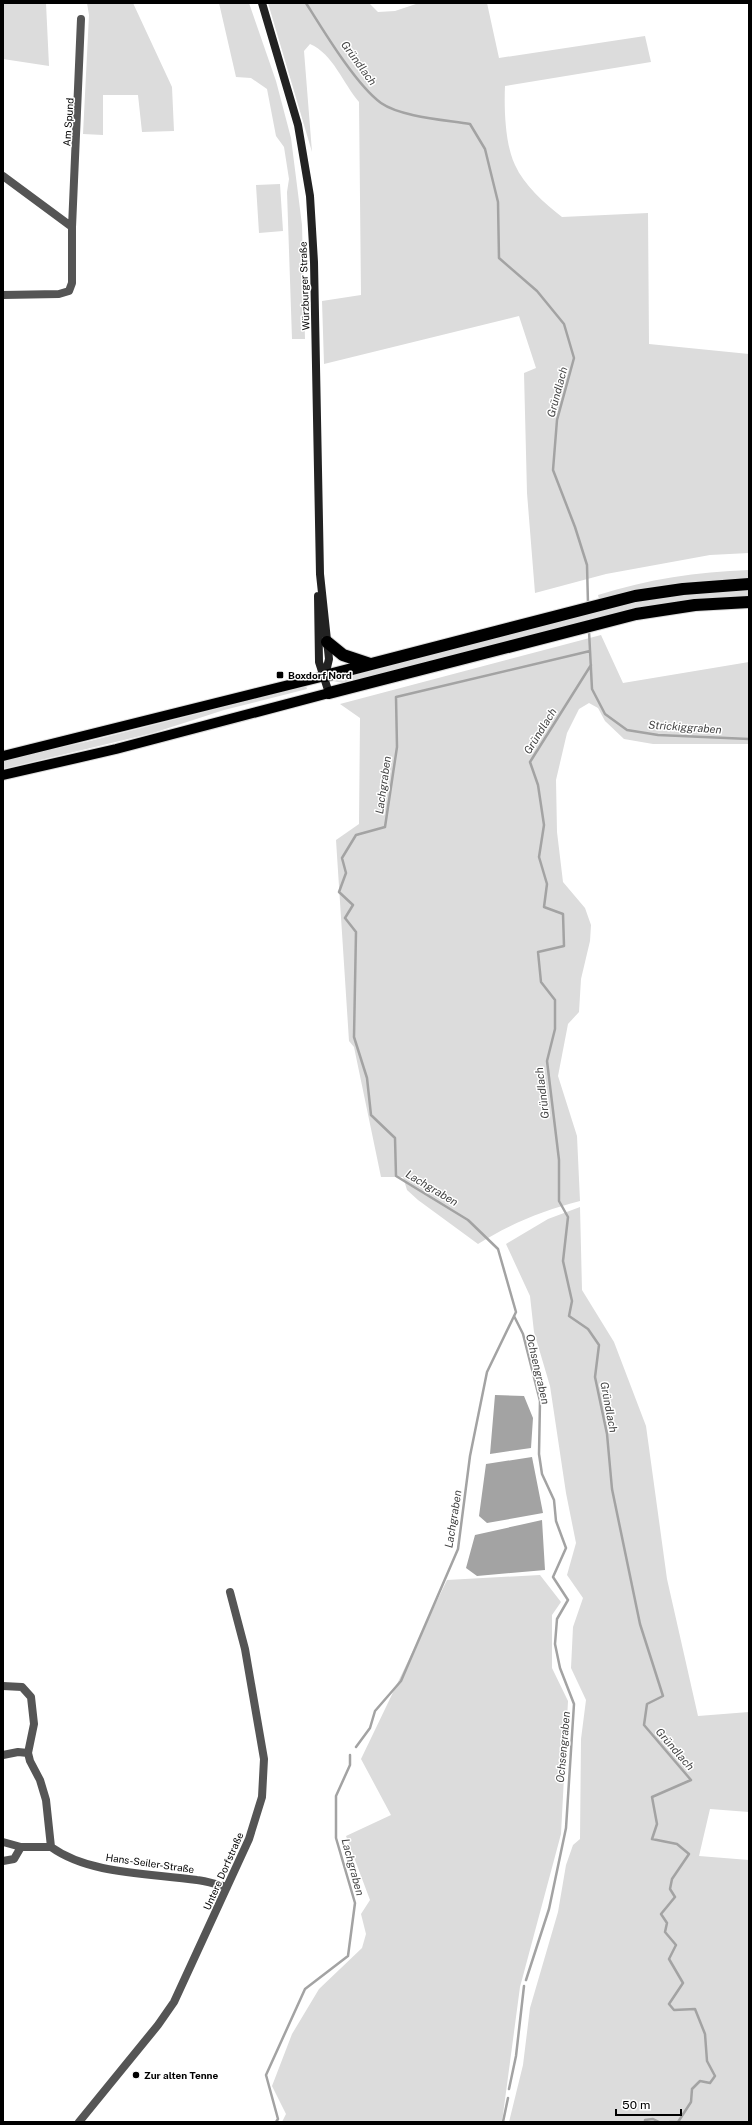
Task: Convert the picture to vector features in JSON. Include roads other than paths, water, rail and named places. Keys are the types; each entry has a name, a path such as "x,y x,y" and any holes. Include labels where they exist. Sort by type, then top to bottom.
{"highway":[{"path":"325,676 578,610 668,590 749,584"},
{"path":"329,694 602,622 666,609 749,602"},
{"path":"327,642 343,655 371,664"}],"main road":[{"name":"Würzburger Straße","path":"262,3 298,125 310,196 314,262 320,574 329,659 325,676"},
{"name":"Würzburger Straße","path":"320,574 318,600 318,655 329,694"},
{"path":"3,756 325,676"},
{"path":"3,774 116,749 329,694"}],"street":[{"name":"Am Spund","path":"3,295 59,294 69,291 72,283 72,227 82,19"},
{"path":"3,176 72,227"},
{"name":"Untere Dorfstraße","path":"79,2122 158,2025 174,2002 249,1839 262,1797 264,1759 245,1649 230,1592"},
{"path":"3,1686 22,1687 31,1696 34,1724 28,1753 30,1761 40,1780 46,1800 51,1847 21,1847 3,1842"},
{"path":"3,1755 18,1752 28,1753"},
{"path":"3,1861 14,1859 21,1847"},
{"name":"Hans-Seiler-Straße","path":"51,1847 62,1855 78,1862 122,1871 198,1880 227,1887"}],"waterway":[{"name":"Gründlach","path":"306,3 351,71 371,95 381,103 400,112 470,124 485,149 498,202 499,258 537,291 564,324 574,358 557,420 553,470 575,527 587,565 588,604"},
{"name":"Strickiggraben","path":"589,631 592,689 605,714 627,730 658,735 749,739"},
{"name":"Lachgraben","path":"356,1747 370,1728 375,1711 401,1681 458,1549 470,1456 487,1372 516,1312 498,1249 468,1220 396,1176 395,1138 371,1115 367,1078 354,1037 356,932 345,918 353,905 339,892 346,873 342,858 356,835 385,827 397,747 396,697 590,651"},
{"name":"Gründlach","path":"591,665 530,762 538,785 544,825 539,857 547,884 544,907 563,914 564,946 538,952 541,982 555,1000 555,1029 547,1061 559,1160 559,1201 568,1217 563,1261 572,1301 569,1316 588,1329 599,1345 595,1377 607,1434 612,1489 640,1624 663,1696 647,1704 644,1725 691,1780 652,1797 657,1824 652,1839 677,1844 689,1854 672,1879 670,1889 675,1897 661,1914 667,1923 665,1932 676,1945 669,1959 683,1983 669,2004 674,2010 695,2009 705,2034 707,2061 715,2076 710,2083 700,2081 692,2089 691,2102 678,2122 670,2122"},
{"name":"Ochsengraben","path":"514,1316 523,1334 540,1401 539,1454 542,1474 554,1500 556,1521 566,1548 553,1577 568,1600 557,1619 555,1644 560,1668 574,1704 566,1828 549,1909 526,1980"},
{"name":"Lachgraben","path":"276,2122 278,2119 266,2075 305,1989 348,1956 355,1903 336,1838 336,1796 350,1765 350,1755"},
{"name":"Ochsengraben","path":"509,2089 516,2056 524,1986"},
{"name":"Ochsengraben","path":"503,2122 508,2098"},
{"name":"Gründlach","path":"645,2122 645,2120 653,2119 659,2122"}],"place":[{"name":"Boxdorf Nord","path":"280,675"},
{"name":"Zur alten Tenne","path":"136,2075"}]}
